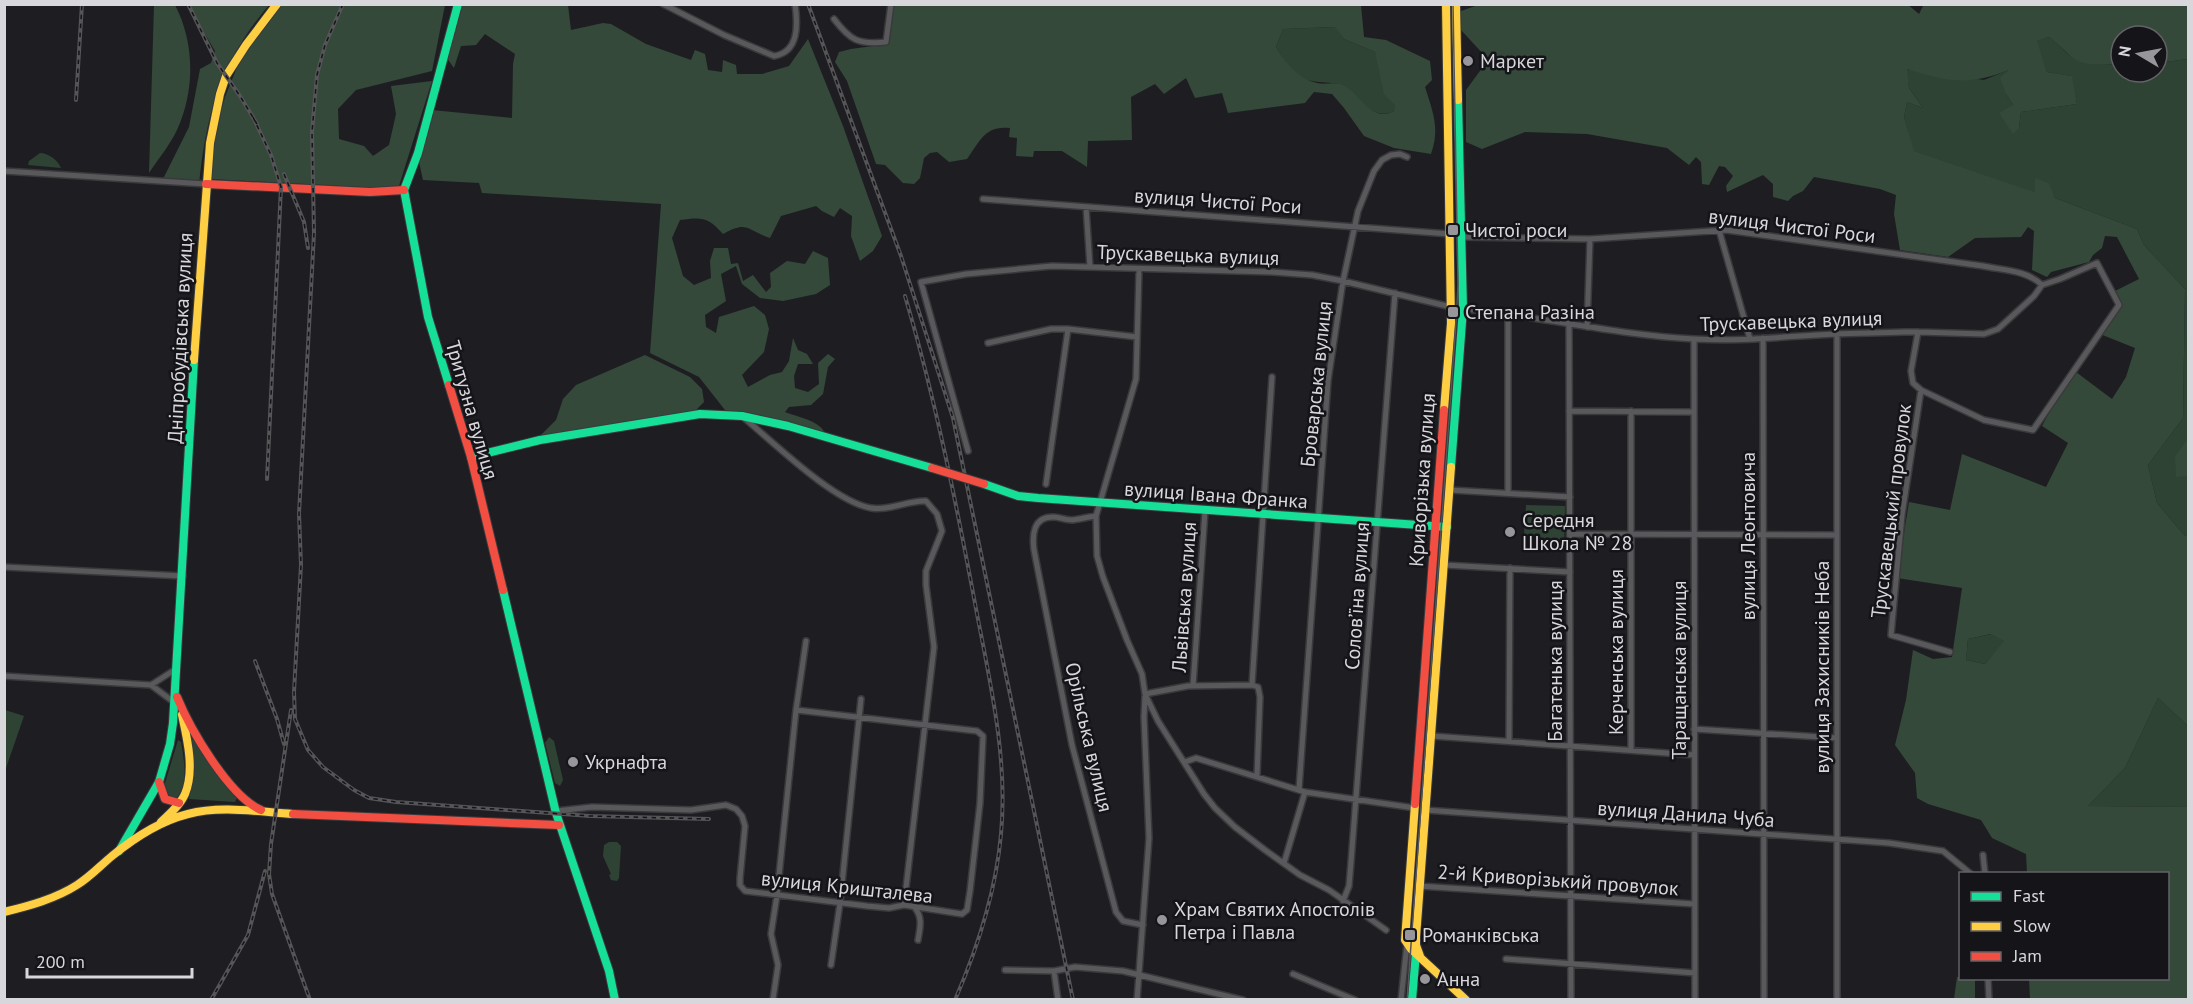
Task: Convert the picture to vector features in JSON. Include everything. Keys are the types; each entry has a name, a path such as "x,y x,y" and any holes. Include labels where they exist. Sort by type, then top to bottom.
{"main road":[{"name":"Дніпробудівська вулиця","path":"119,851 159,782 170,744 177,703 177,668 206,184 213,125 226,76 276,4"},
{"path":"206,184 370,192 404,190 418,153 458,4"},
{"name":"Криворізька вулиця","path":"1446,4 1451,307 1405,935 1425,962 1466,999"},
{"name":"Криворізька вулиця","path":"1412,999 1413,947 1432,736 1463,309 1456,4"},
{"name":"Тритузна вулиця","path":"404,190 428,316 471,457 556,811 609,971 615,999"},
{"name":"вулиця Івана Франка","path":"471,457 540,440 669,418 700,414 742,416 829,436 1018,496 1447,527"},
{"path":"160,824 178,803 187,785 188,761 185,732 177,703"},
{"path":"177,703 241,797 250,805 266,813"},
{"path":"170,744 177,735 185,732 192,732 200,738"},
{"path":"159,782 165,799 178,803"},
{"path":"4,912 54,897 77,885 98,871 119,851 160,824 195,812 560,825"}],"street":[{"path":"663,4 724,35 774,56 783,54 794,42 797,16 795,4"},
{"path":"834,19 846,35 855,40 870,43 886,42 891,4"},
{"name":"Броварська вулиця","path":"1284,863 1302,790 1328,381 1343,281 1354,227 1374,171 1382,160 1390,155 1400,154 1407,157"},
{"path":"4,171 206,184"},
{"name":"вулиця Чистої Роси","path":"983,199 1450,234"},
{"path":"1086,207 1090,267"},
{"path":"1719,230 1750,339"},
{"name":"вулиця Чистої Роси","path":"1462,237 1590,239 1719,230 1983,266 2025,274 2035,278 2042,285"},
{"path":"1587,327 1590,239"},
{"name":"Трускавецька вулиця","path":"1463,309 1508,313 1587,327 1694,339 1918,332 1984,334 1998,328 2034,296 2042,285 2097,263"},
{"name":"Трускавецький провулок","path":"1918,332 1911,371 1913,383 1921,390 1984,420 2033,430 2119,304 2097,263"},
{"name":"Трускавецька вулиця","path":"968,451 921,282 966,274 1052,266 1272,272 1312,275 1343,281 1451,307"},
{"path":"1137,999 1149,818 1145,694 1142,674 1127,640 1097,556 1096,516 1136,379 1139,270"},
{"name":"Соловʼїна вулиця","path":"1343,901 1349,886 1378,522 1392,307 1395,293"},
{"path":"1508,313 1508,492"},
{"name":"Багатенька вулиця","path":"1569,323 1571,999"},
{"path":"988,343 1051,329 1137,338"},
{"path":"1046,484 1068,329"},
{"name":"вулиця Захисників Неба","path":"1837,334 1837,999"},
{"name":"вулиця Леонтовича","path":"1763,338 1764,999"},
{"name":"Таращанська вулиця","path":"1694,339 1695,999"},
{"path":"1252,685 1272,377"},
{"name":"Трускавецький провулок","path":"1921,390 1902,515 1892,635 1950,652"},
{"path":"1569,411 1693,412"},
{"name":"Керченська вулиця","path":"1631,411 1631,750"},
{"path":"742,416 822,483 854,501 868,507 893,508 923,500 930,504 941,524 942,531 926,571 934,647 904,905"},
{"path":"1450,490 1570,496"},
{"name":"Львівська вулиця","path":"1192,686 1205,511"},
{"name":"Орільська вулиця","path":"1096,516 1074,520 1047,518 1040,521 1032,535 1072,745 1116,912 1123,921 1143,925"},
{"path":"1570,534 1837,535"},
{"path":"1444,565 1570,572"},
{"path":"4,567 183,576"},
{"path":"1509,740 1510,568"},
{"path":"773,999 778,964 771,934 796,710 806,642"},
{"path":"151,685 177,668"},
{"path":"4,676 151,685 177,703"},
{"path":"1145,694 1192,686 1252,685 1258,687 1260,697 1257,776"},
{"path":"1145,694 1158,721 1215,808 1235,827 1284,863 1386,930"},
{"path":"831,965 840,903 861,699"},
{"path":"796,710 924,725"},
{"name":"вулиця Кришталева","path":"556,811 592,807 691,810 726,805 736,809 742,816 745,826 741,885 751,893 889,908 904,905 962,914 969,904 980,803 983,736 977,731 924,725"},
{"path":"1694,729 1837,738"},
{"path":"1432,736 1694,755"},
{"path":"1185,762 1196,758 1302,790 1415,808"},
{"name":"вулиця Данила Чуба","path":"1425,810 1889,843 1943,852 1970,872"},
{"path":"1983,855 1985,872"},
{"name":"2-й Криворізький провулок","path":"1419,886 1694,904"},
{"path":"915,908 920,914 921,925 918,940"},
{"path":"1401,999 1413,947"},
{"path":"1506,959 1695,973"},
{"path":"1005,970 1054,972 1075,967 1139,974 1243,999"},
{"path":"1054,972 1058,999"},
{"path":"1293,975 1355,999"},
{"path":"1988,980 1989,999"},
{"path":"1216,999 1218,993"}],"green space":[{"path":"1481,4 1907,4 1919,14 1924,4 2188,5 2188,59 2169,61 2169,24 2109,24 2109,64 2094,64 2076,60 2049,37 2037,41 2047,72 2072,76 2077,104 2021,112 2019,128 2013,134 1999,113 2013,105 2000,78 2009,70 1982,78 1958,80 1934,77 1907,69 1909,88 1923,108 1907,102 1904,117 1914,151 2035,192 2035,178 2049,183 2055,198 2137,229 2144,245 2185,289 2183,418 2148,465 2157,503 2185,536 2188,536 2188,726 2158,698 2125,768 2088,806 2188,807 2188,999 2030,999 2029,980 2169,980 2169,872 2027,872 2026,854 1992,838 1981,820 1928,804 1917,798 1915,773 1895,745 1906,700 1913,650 1933,659 1952,657 1962,588 1897,578 1909,502 1950,510 1962,454 2046,487 2068,443 2042,426 2072,369 2112,399 2126,377 2135,348 2100,334 2119,305 2113,292 2139,279 2117,237 2105,236 2102,248 2093,255 2089,262 2051,272 2047,277 2032,270 2034,231 2028,227 2021,237 1975,238 1948,257 1900,250 1894,214 1896,195 1880,189 1814,177 1803,191 1788,201 1773,197 1773,184 1763,175 1727,192 1726,186 1733,176 1725,167 1719,166 1709,185 1702,184 1701,162 1696,157 1689,165 1667,148 1587,134 1525,132 1482,149 1466,142 1466,90 1485,64 1485,56 1461,30 1461,11","holes":["1991,634 2004,641 1985,664 1966,660 1968,639"]},
{"path":"154,5 175,5 182,20 189,51 190,83 183,115 174,136 149,173"},
{"path":"188,5 269,5 239,47 219,88 202,157 199,184 162,181 189,127 200,69 211,63 215,51"},
{"path":"281,5 445,5 432,71 356,90 338,109 339,139 364,146 373,156 389,145 396,114 391,86 432,81 398,189 211,179 215,132 225,97 244,50"},
{"path":"461,5 568,5 571,30 603,23 611,24 646,44 691,60 695,50 705,54 708,70 722,72 723,60 736,65 737,74 762,74 789,66 808,39 843,126 882,236 873,251 860,261 851,236 852,216 840,208 834,217 816,206 781,216 770,238 743,227 723,234 709,221 694,219 680,220 672,238 683,276 694,285 711,278 710,261 714,248 728,248 731,264 738,263 743,281 753,275 766,292 771,287 770,273 787,261 805,264 813,251 828,258 830,285 816,294 783,301 760,298 742,284 736,266 721,274 726,301 705,315 706,327 716,333 719,317 754,306 765,315 769,329 764,352 742,375 748,387 770,375 782,372 789,361 793,338 798,350 807,354 813,364 798,364 794,376 795,388 808,392 819,384 818,363 828,354 835,359 828,367 823,394 811,405 789,407 785,412 813,422 825,433 725,410 699,377 650,353 661,204 482,193 479,183 423,180 419,162 432,110 512,118 515,54 485,34 476,45 461,46 454,68 446,57"},
{"path":"894,5 1361,5 1364,37 1386,40 1430,61 1432,80 1425,87 1434,120 1434,145 1431,154 1394,148 1364,136 1332,94 1314,92 1305,103 1228,113 1222,93 1195,98 1186,78 1164,94 1155,84 1131,97 1132,140 1088,141 1087,167 1062,151 1034,151 1033,157 1016,156 1017,138 1009,137 1010,128 1002,128 995,129 984,136 967,159 949,162 937,152 930,153 924,158 920,178 914,184 903,183 885,165 876,164 847,81 835,62 839,52 887,44","holes":["1335,27 1344,39 1375,52 1384,94 1395,105 1394,111 1385,114 1378,113 1365,105 1347,87 1334,83 1320,84 1304,78 1288,64 1276,47 1283,29"]},
{"path":"1336,27 1344,39 1375,52 1396,105 1394,111 1386,114 1373,111 1344,87 1334,83 1310,81 1299,76 1276,47 1283,29"},
{"path":"2049,37 2076,60 2094,64 2109,64 2109,84 2169,84 2169,61 2188,59 2188,439 2176,476 2188,476 2188,536 2185,536 2157,503 2148,465 2183,418 2185,289 2144,245 2137,229 2055,198 2048,183 2035,179 2036,193 1913,151 1904,117 1907,102 1923,108 1909,88 1906,69 1984,80 2011,69 2006,94 2013,105 2019,128 2021,112 2077,104 2071,76 2047,72 2036,41"},
{"path":"40,153 58,162 61,168 28,165 29,161"},
{"path":"645,355 690,377 702,389 704,402 695,411 538,438 556,420 563,399 576,385"},
{"path":"2188,439 2188,476 2176,477 2175,456"},
{"path":"1526,505 1565,506 1564,550 1523,549"},
{"path":"1992,634 2005,641 1985,664 1966,660 1968,639"},
{"path":"2158,698 2188,726 2188,807 2088,806 2125,768"},
{"path":"4,710 24,716 5,771"},
{"path":"194,737 237,798 235,802 189,799 193,776 191,741"},
{"path":"549,737 554,741 563,780 560,786 555,783 545,743"},
{"path":"178,740 181,742 185,771 183,786 176,799 167,797 164,789"},
{"path":"617,842 621,846 617,881 611,880 609,875 611,874 603,856 604,845"},
{"path":"1957,977 1959,980 1975,980 1975,999 1954,999"}],"tram line":[{"path":"1407,1000 1458,284 1453,4"}],"railway":[{"path":"76,100 82,4"},
{"path":"188,4 217,63 257,124"},
{"path":"343,4 325,45 317,75 312,132 314,233 299,514 301,565 294,692 295,719 308,750 323,767 369,798 590,816 709,819"},
{"path":"808,4 901,256 953,418 1073,1000"},
{"path":"253,117 271,155 281,187 267,479"},
{"path":"284,174 304,222 308,248"},
{"path":"905,296 936,415 962,534 993,696 1002,779 1003,807 995,877 978,939 955,1000"},
{"path":"255,661 284,744"},
{"path":"291,710 271,844 269,874 272,894 310,1000"},
{"path":"211,1000 248,935 265,871"}],"traffic: fast":[{"path":"449,385 428,317 404,190 418,153 458,4"},
{"path":"1451,467 1463,309 1458,100"},
{"path":"119,851 159,782 170,744 194,360"},
{"path":"471,457 540,440 700,414 742,416 788,426 932,468"},
{"path":"984,484 1018,496 1038,498 1447,527"},
{"path":"503,590 556,813 609,971 615,1000"},
{"path":"1412,1000 1416,953"}],"traffic: slow":[{"path":"194,360 210,143 220,94 226,76 277,4"},
{"path":"1444,410 1451,323 1446,4"},
{"path":"1456,4 1458,100"},
{"path":"1420,956 1416,937 1451,467"},
{"path":"161,822 180,802 188,785 190,765 182,715"},
{"path":"1415,804 1405,940 1411,949 1466,1000"},
{"path":"4,912 42,902 69,890 138,837 178,817 214,810 293,814"}],"traffic: jam":[{"path":"206,184 370,192 404,190"},
{"path":"449,385 471,457 503,590"},
{"path":"1415,804 1444,410"},
{"path":"932,468 984,484"},
{"path":"177,697 191,726 224,777 236,791 261,810"},
{"path":"159,782 165,799 179,803"},
{"path":"293,814 559,825"}],"place":[{"name":"Маркет","path":"1468,61"},
{"name":"Чистої роси","path":"1453,230"},
{"name":"Степана Разіна","path":"1453,312"},
{"name":"Середня Школа № 28","path":"1510,532"},
{"name":"Укрнафта","path":"573,762"},
{"name":"Храм Святих Апостолів Петра і Павла","path":"1162,920"},
{"name":"Романківська","path":"1410,935"},
{"name":"Анна","path":"1425,979"}]}
